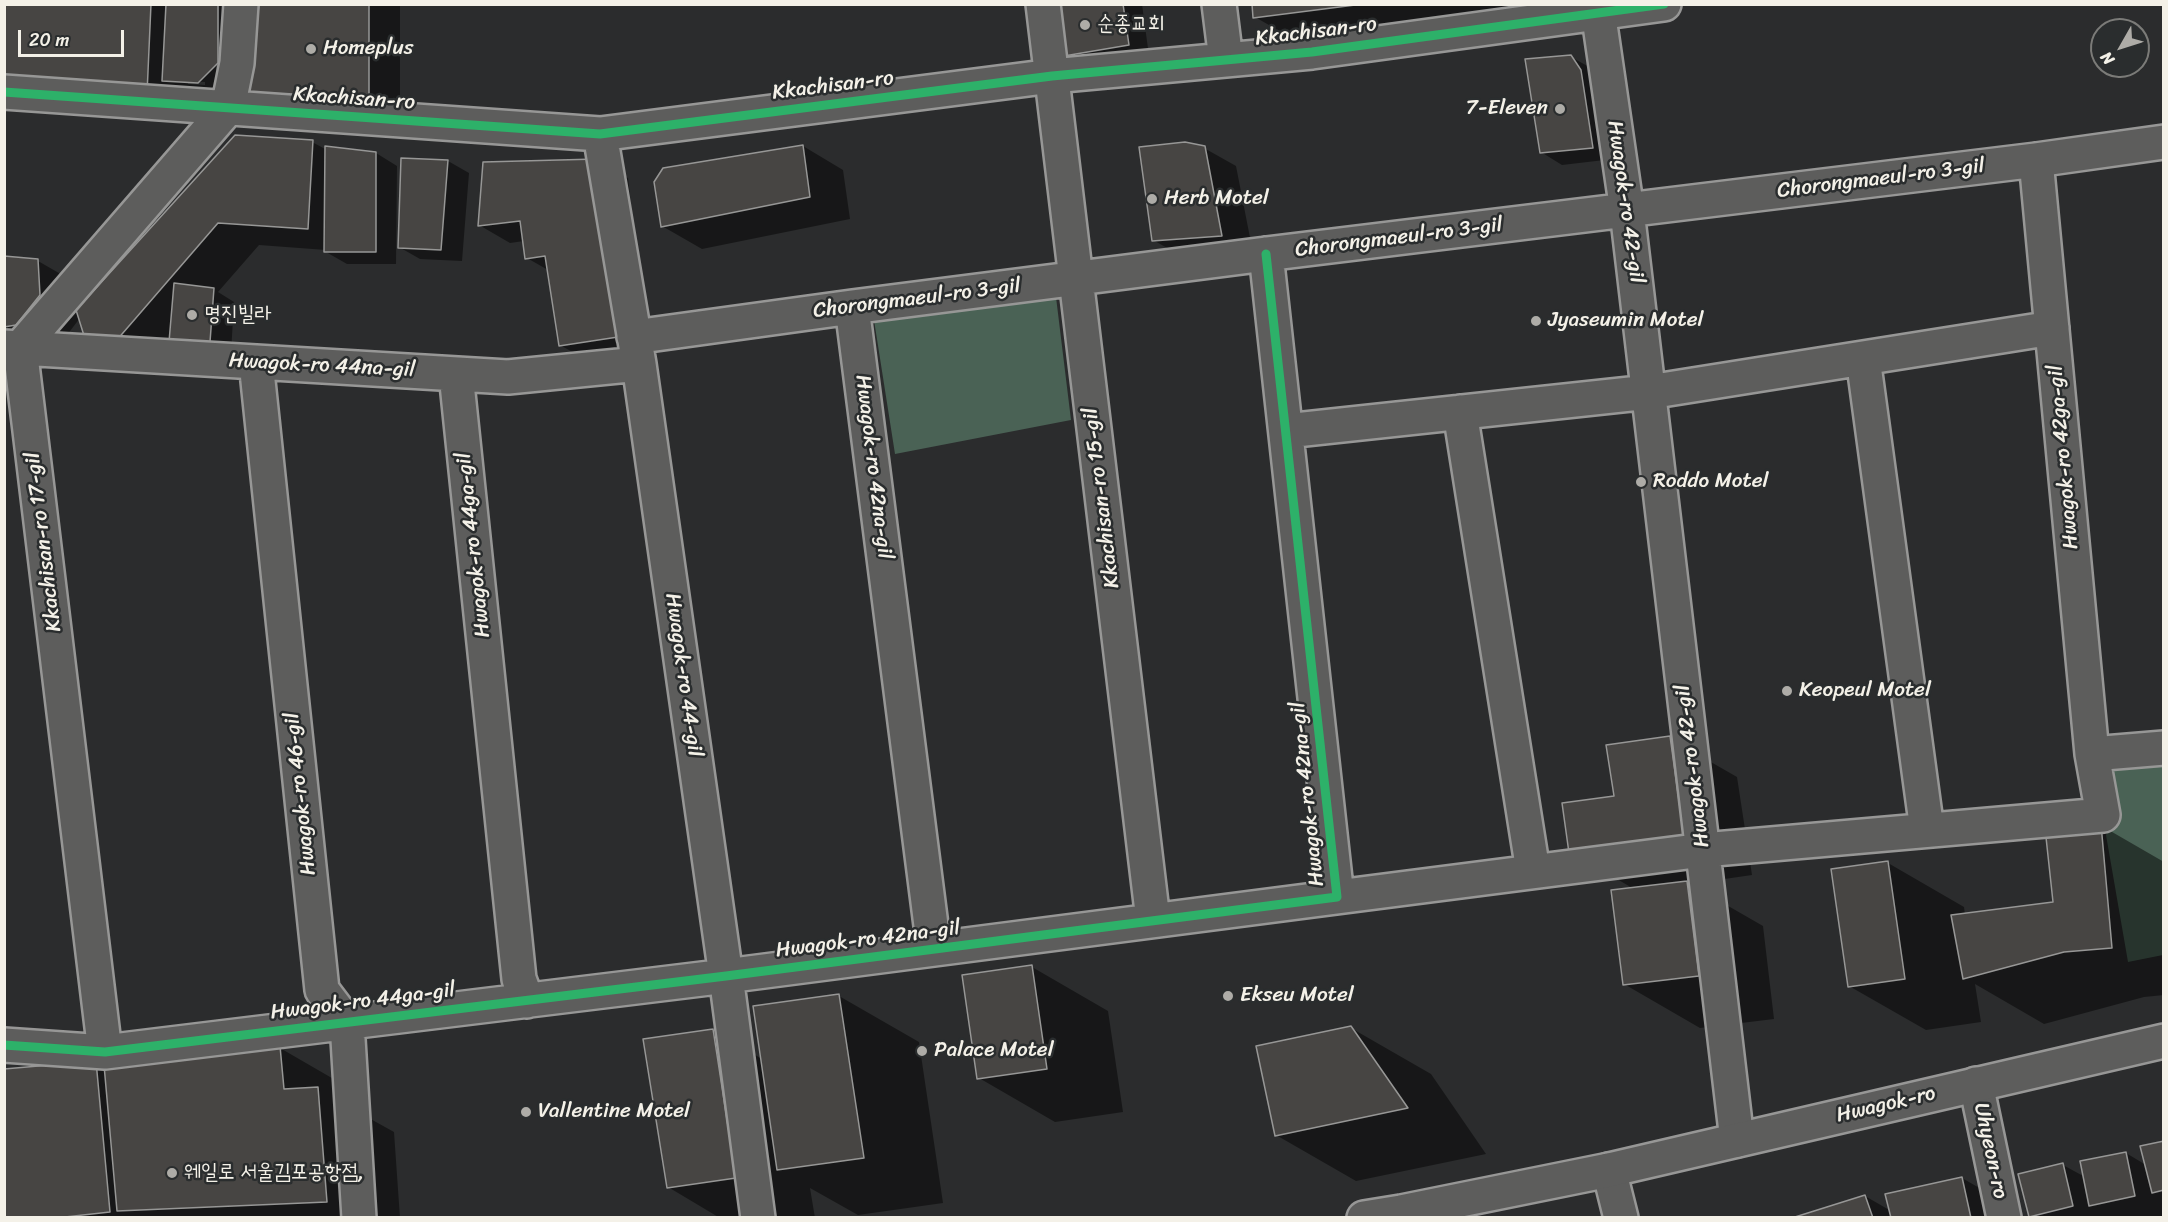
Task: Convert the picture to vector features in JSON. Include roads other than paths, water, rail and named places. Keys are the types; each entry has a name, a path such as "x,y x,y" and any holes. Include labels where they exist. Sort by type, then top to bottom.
{"street":[{"path":"12,347 228,108 237,63 241,4"},
{"name":"Kkachisan-ro 15-gil","path":"1043,4 1153,920"},
{"path":"1219,4 1226,60"},
{"name":"Kkachisan-ro","path":"4,92 600,134 1052,76 1312,52 1598,9 1664,4"},
{"name":"Hwagok-ro 42-gil","path":"1598,9 1627,211 1737,1140"},
{"name":"Hwagok-ro 44-gil","path":"600,134 636,351 726,976 758,1218"},
{"name":"Chorongmaeul-ro 3-gil","path":"636,351 852,307 2036,160 2163,142"},
{"name":"Hwagok-ro 42ga-gil","path":"1702,850 2103,815 2092,754 2036,160"},
{"name":"Hwagok-ro 42na-gil","path":"1266,254 1337,897"},
{"name":"Hwagok-ro 42na-gil","path":"852,307 934,949"},
{"path":"1286,431 1649,392 2052,328"},
{"name":"Hwagok-ro 44na-gil","path":"12,347 508,377 636,351"},
{"name":"Kkachisan-ro 17-gil","path":"12,347 105,1052"},
{"path":"1863,358 1927,830"},
{"name":"Hwagok-ro 46-gil","path":"256,362 322,990 347,1023"},
{"name":"Hwagok-ro 44ga-gil","path":"456,374 519,979 527,1001"},
{"path":"1460,412 1533,872"},
{"path":"2092,754 2163,748"},
{"name":"Hwagok-ro 42na-gil","path":"726,976 1702,850"},
{"name":"Hwagok-ro 44ga-gil","path":"4,1045 105,1052 726,976"},
{"path":"347,1023 360,1218"},
{"name":"Hwagok-ro","path":"1365,1218 1608,1170 2163,1041"},
{"name":"Uhyeon-ro","path":"1976,1084 2004,1218"},
{"path":"1608,1170 1621,1218"}],"place":[{"name":"순종교회","path":"1085,25"},
{"name":"Homeplus","path":"311,49"},
{"name":"7-Eleven","path":"1560,109"},
{"name":"Herb Motel","path":"1152,199"},
{"name":"명진빌라","path":"192,315"},
{"name":"Jyaseumin Motel","path":"1536,321"},
{"name":"Roddo Motel","path":"1641,482"},
{"name":"Keopeul Motel","path":"1787,691"},
{"name":"Ekseu Motel","path":"1228,996"},
{"name":"Palace Motel","path":"922,1051"},
{"name":"Vallentine Motel","path":"526,1112"},
{"name":"웨일로 서울김포공항점,","path":"172,1173"}]}
